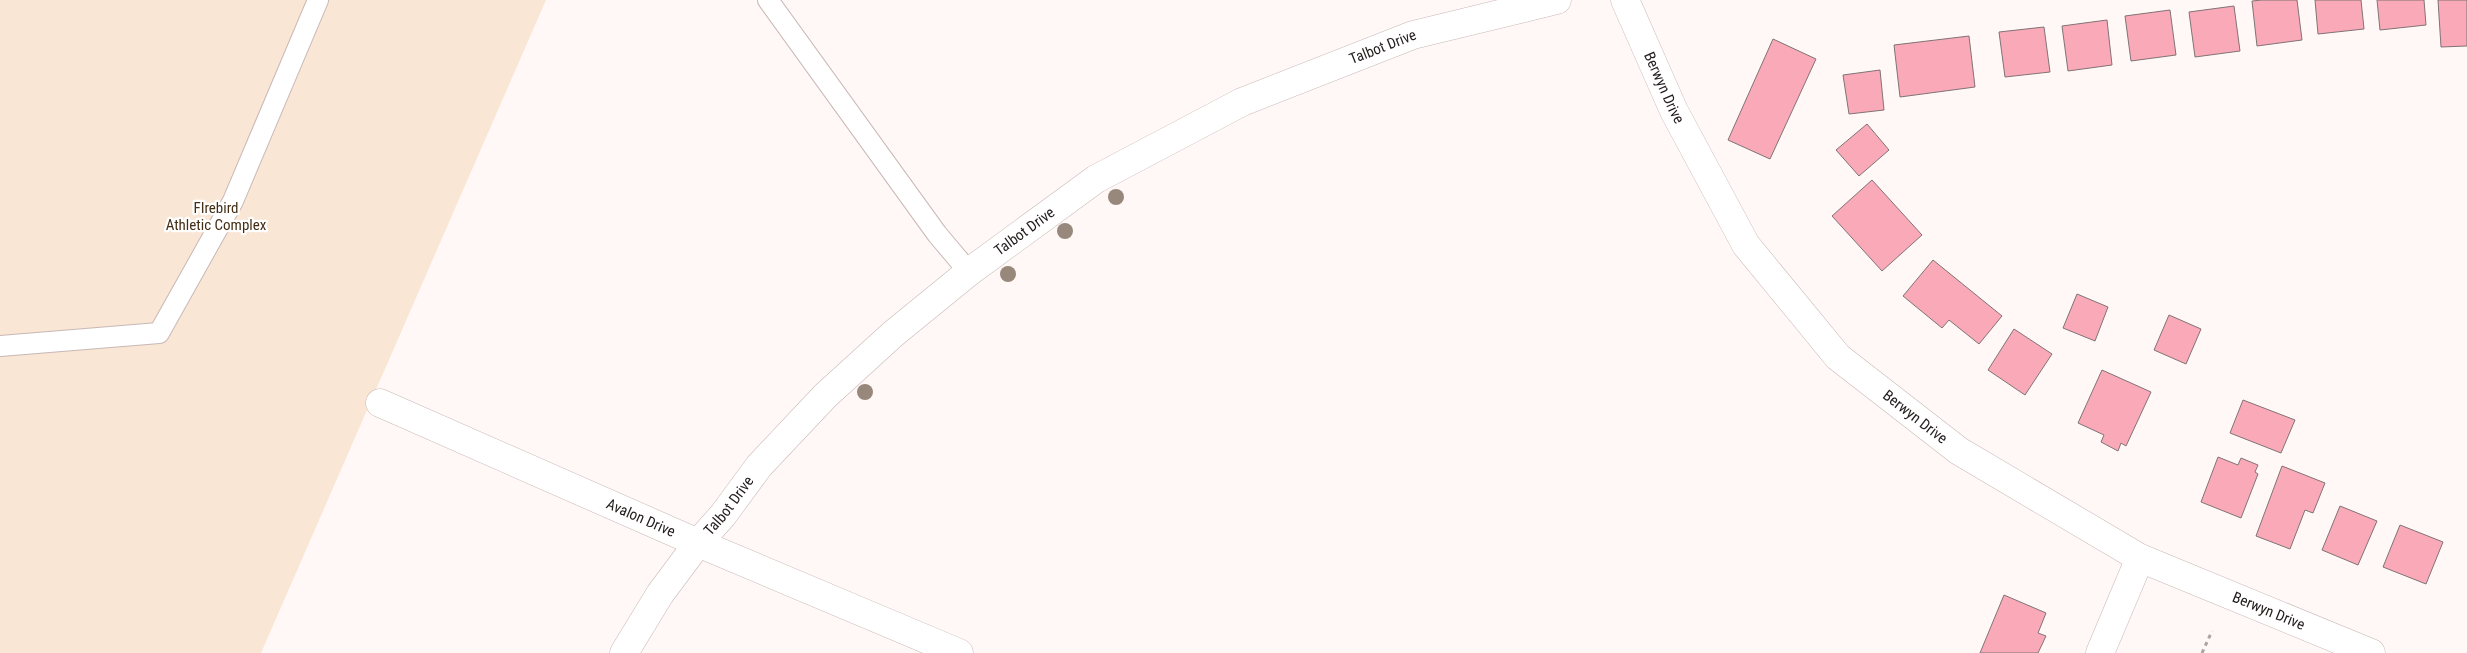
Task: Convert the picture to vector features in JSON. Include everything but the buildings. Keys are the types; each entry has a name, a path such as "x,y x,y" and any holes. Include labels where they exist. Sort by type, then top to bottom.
{"street":[{"name":"Talbot Drive","path":"624,653 660,594 698,542 723,515 759,466 826,396 893,334 968,272 1096,179 1242,102 1413,35 1557,0"},
{"name":"Berwyn Drive","path":"1625,0 1674,111 1746,245 1838,356 1959,451 2140,558 2371,653"},
{"name":"Avalon Drive","path":"380,403 698,542 959,653"},
{"path":"2100,653 2140,558"}],"lane":[{"path":"0,346 159,333 233,201 318,0"},
{"path":"768,0 937,234 968,272"}],"path":[{"path":"2202,653 2212,631"}],"green space":[{"name":"FIrebird Athletic Complex","path":"0,0 546,0 261,653 0,653"}]}
